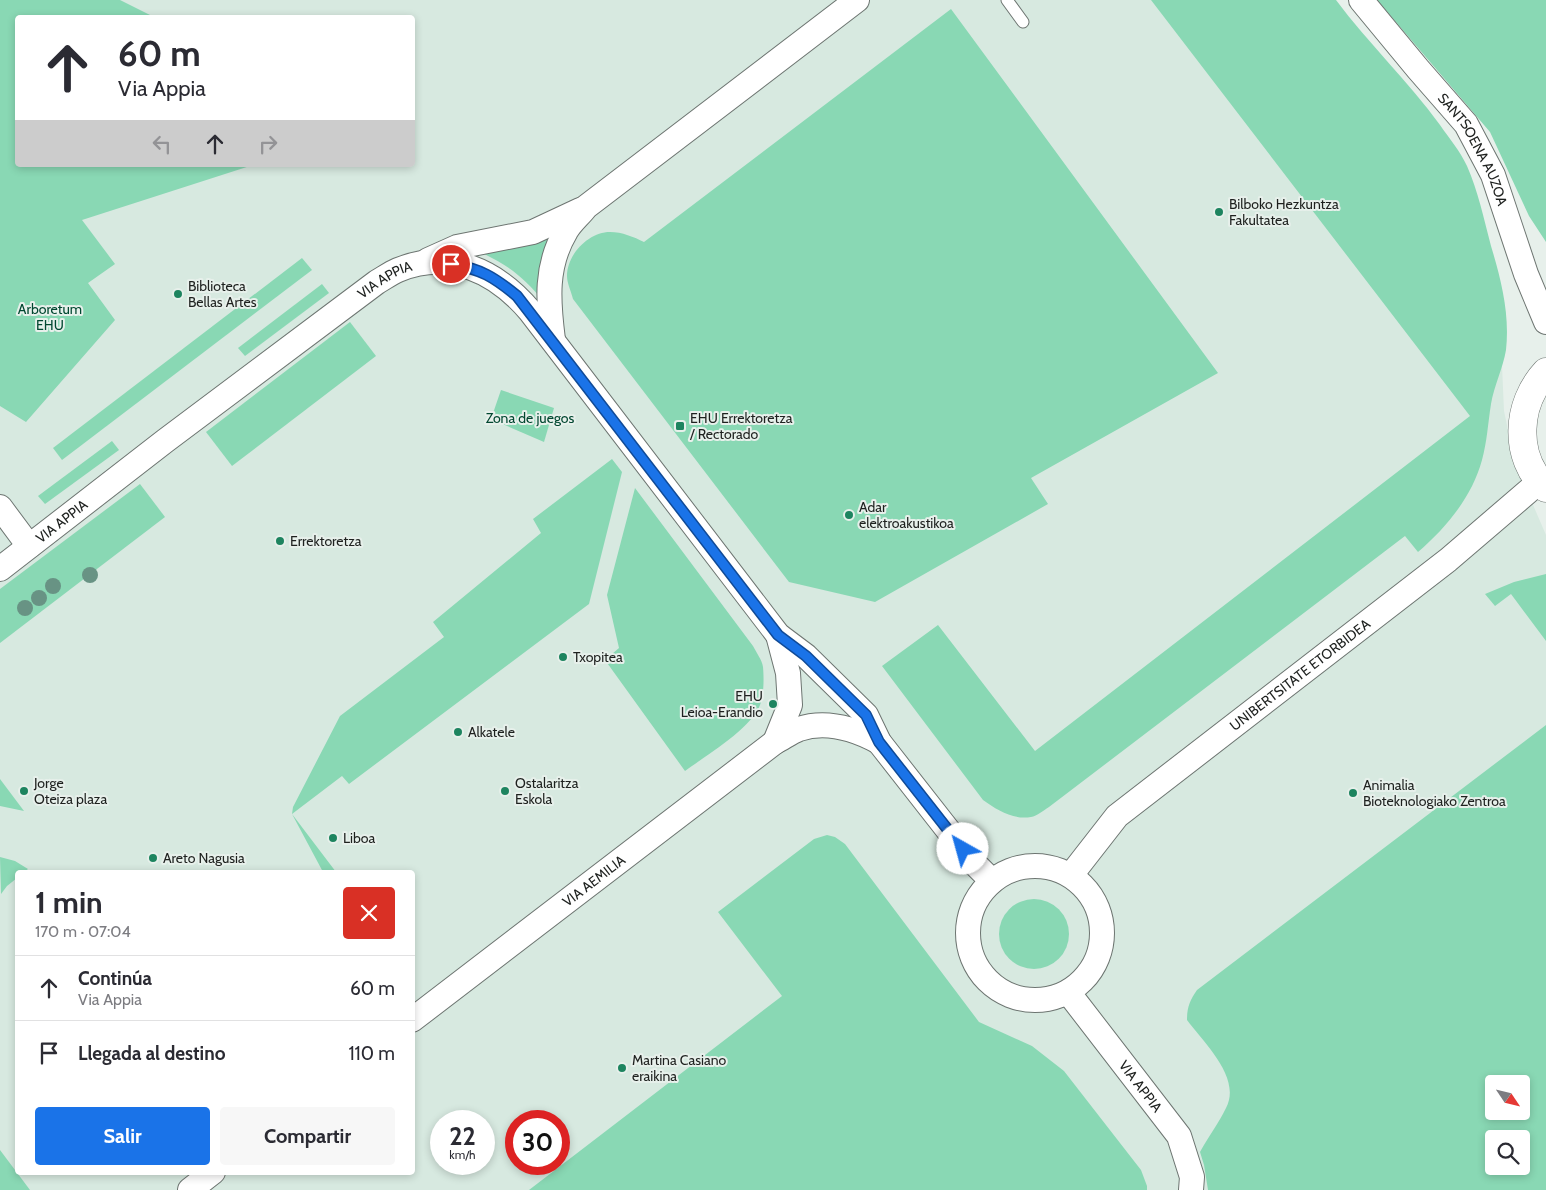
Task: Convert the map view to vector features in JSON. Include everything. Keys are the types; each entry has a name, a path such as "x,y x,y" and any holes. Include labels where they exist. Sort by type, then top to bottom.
{"main road":[{"path":"1542,485 1527,461 1522,438 1523,415 1530,392 1546,372"}],"street":[{"path":"554,341 548,305 551,272 566,230 586,207 857,0"},
{"name":"SANTSOENA AUZOA","path":"1361,0 1466,124 1493,175 1526,274 1546,322"},
{"path":"416,265 457,248 533,232 586,207"},
{"name":"VIA APPIA","path":"0,568 377,282 397,271 416,265 451,264 470,267 488,274 517,296 554,341 778,635"},
{"name":"UNIBERTSITATE ETORBIDEA","path":"1071,875 1117,816 1542,485"},
{"path":"0,507 29,546"},
{"path":"775,742 790,705 788,673 778,635"},
{"path":"778,635 806,656 866,715 879,742 973,862 992,881"},
{"name":"VIA AEMILIA","path":"415,1018 775,742 800,729 839,726 879,742"},
{"path":"1027,866 1050,867 1071,875 1087,889 1096,904 1102,921 1103,935 1100,949 1091,970 1081,983 1068,992 1055,997 1043,1000 1025,999 1004,993 994,986 976,965 971,952 968,940 970,920 977,900 992,881 1010,870 1027,866"},
{"name":"VIA APPIA","path":"1068,992 1179,1136 1192,1178 1191,1190"},
{"path":"190,1190 209,1175"}],"lane":[{"path":"1007,0 1022,22"}],"shaded area":[{"name":"EHU Leioa-Erandio","path":"0,0 1320,0 1499,296 1504,411 1515,463 1546,535 1546,1190 0,1190"}],"green space":[{"name":"Arboretum EHU","path":"0,0 120,0 150,15 15,15 15,167 247,167 82,220 115,264 88,283 115,320 26,422 0,406"},
{"path":"1151,0 1336,0 1428,109 1467,166 1478,195 1501,284 1507,323 1506,350 1492,397 1485,446 1478,474 1457,511 1428,543 1418,552 1405,536 1049,807 1038,814 1024,818 1000,811 983,800 882,666 938,625 1035,751 1470,416"},
{"path":"1377,0 1546,0 1546,242 1529,216 1490,132"},
{"path":"951,9 1218,373 1031,478 1048,504 875,602 789,582 573,299 567,279 568,268 575,252 587,240 602,233 619,233 644,242"},
{"path":"561,226 548,246 542,262 541,279 544,302 514,272 478,251"},
{"path":"302,258 312,270 62,460 53,448"},
{"path":"322,284 329,293 245,356 238,348"},
{"path":"350,322 376,356 232,466 206,432"},
{"name":"Zona de juegos","path":"501,390 554,408 544,442 491,419"},
{"path":"112,441 119,450 45,504 38,496"},
{"path":"612,459 622,472 589,604 349,784 342,776 292,814 293,807 340,716 444,637 433,622 541,533 533,519"},
{"path":"140,484 165,517 0,643 0,589"},
{"path":"635,488 753,646 763,667 762,696 755,714 748,723 727,741 685,771 605,660 619,648 607,595"},
{"path":"1546,574 1546,641 1511,594 1495,606 1485,594 1514,582"},
{"path":"1546,725 1546,1190 1208,1190 1200,1152 1226,1108 1230,1097 1229,1085 1219,1061 1187,1020 1192,997 1197,990"},
{"path":"0,779 24,811 0,806"},
{"path":"292,814 334,870 322,870"},
{"path":"827,835 835,837 845,844 979,1022 1032,1046 1064,1071 1141,1170 1147,1190 529,1190 549,1175 570,1175 570,1159 782,996 718,912 814,839"},
{"path":"0,857 15,861 28,869 15,870 15,880 1,894"},
{"path":"1034,899 1047,902 1059,909 1066,921 1069,934 1066,947 1059,959 1047,966 1034,969 1021,966 1009,959 1002,947 999,934 1002,921 1009,909 1021,902"},
{"path":"0,1150 15,1170 15,1175 19,1175 30,1190 0,1190"}],"place":[{"name":"Bilboko Hezkuntza Fakultatea","path":"1219,212"},
{"name":"Biblioteca Bellas Artes","path":"178,294"},
{"name":"EHU Errektoretza / Rectorado","path":"680,426"},
{"name":"Adar elektroakustikoa","path":"849,515"},
{"name":"Errektoretza","path":"280,541"},
{"name":"Txopitea","path":"563,657"},
{"name":"EHU Leioa-Erandio","path":"773,704"},
{"name":"Alkatele","path":"458,732"},
{"name":"Jorge Oteiza plaza","path":"24,791"},
{"name":"Ostalaritza Eskola","path":"505,791"},
{"name":"Animalia Bioteknologiako Zentroa","path":"1353,793"},
{"name":"Liboa","path":"333,838"},
{"name":"Areto Nagusia","path":"153,858"},
{"name":"Martina Casiano eraikina","path":"622,1068"}],"route":[{"path":"451,264 470,267 488,274 517,296 778,635 806,656 866,715 879,742 963,849"}]}
